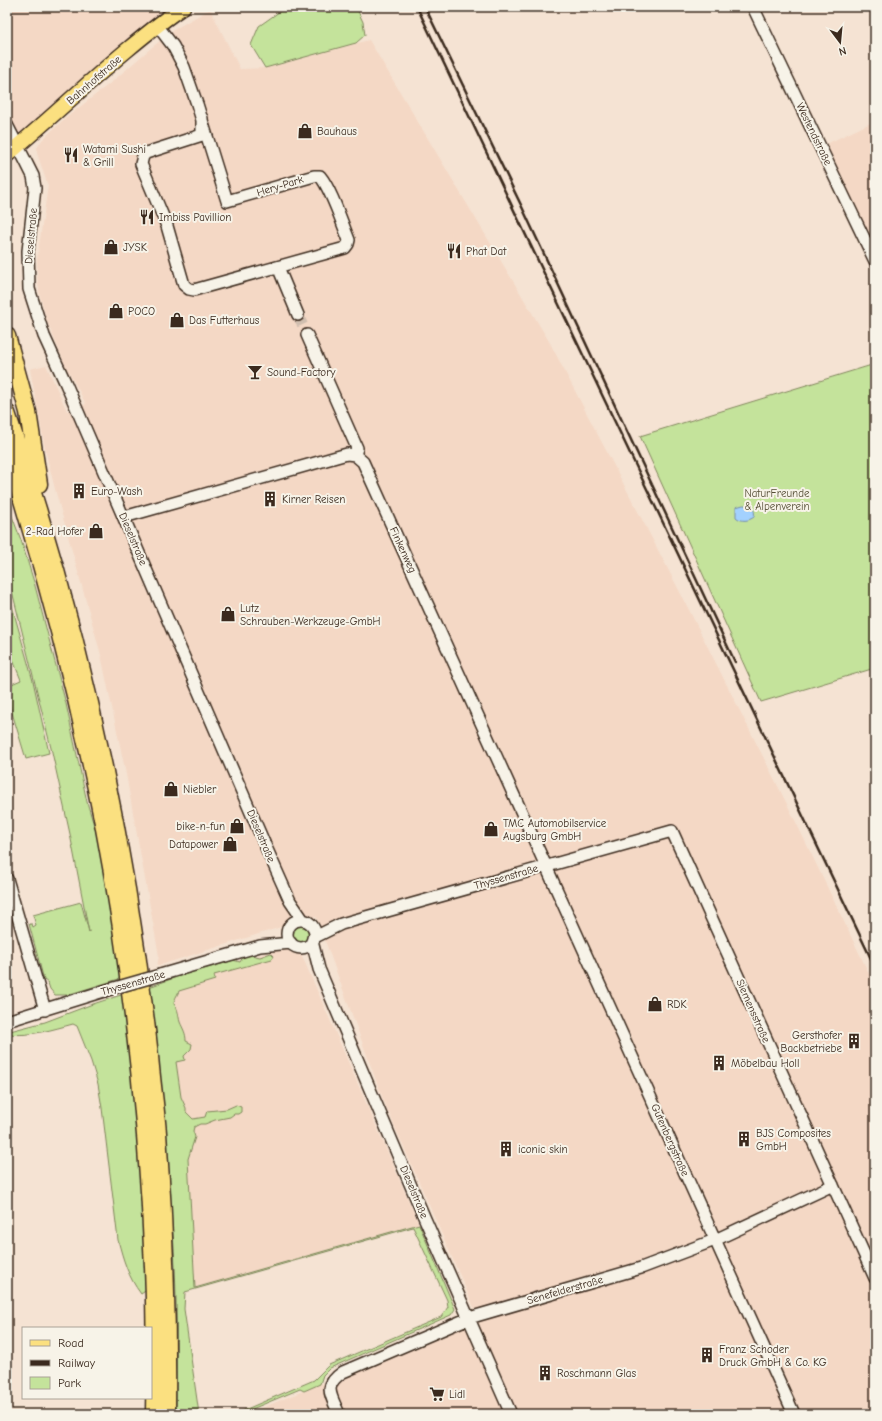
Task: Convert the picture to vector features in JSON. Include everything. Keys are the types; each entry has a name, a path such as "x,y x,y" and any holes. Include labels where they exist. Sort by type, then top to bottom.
{"highway":[{"path":"7,336 28,412 38,476 43,525"},
{"path":"7,413 43,525 77,648 100,743 137,952 156,1114 160,1169 167,1307 167,1414"},
{"path":"7,452 39,557 64,650 103,824 124,950 140,1076 148,1179 153,1267 154,1414"},
{"path":"7,489 39,557"}],"main road":[{"name":"Bahnhofstraße","path":"7,155 157,25 183,7"}],"street":[{"name":"Westendstraße","path":"753,7 875,262"},
{"name":"Hery-Park","path":"157,25 173,46 184,67 202,118 227,202 314,176 320,176 324,180 349,240 345,248 194,290 189,289 184,285 167,226 142,168 141,160 146,153 202,135 202,118"},
{"name":"Dieselstraße","path":"7,125 33,176 34,188 28,251 28,269 29,289 35,313 290,901 314,932 313,940 319,969 511,1414"},
{"path":"278,267 298,315"},
{"path":"124,517 347,454 355,455 357,448 307,335"},
{"name":"Finkenweg","path":"355,455 366,469 546,866"},
{"name":"Thyssenstraße","path":"313,940 341,924 672,831"},
{"name":"Siemensstraße","path":"672,831 875,1278"},
{"name":"Gutenbergstraße","path":"546,866 794,1414"},
{"path":"7,879 44,1010"},
{"name":"Dieselstraße","path":"290,901 289,928 287,937 319,969"},
{"path":"289,928 296,921 307,923"},
{"name":"Thyssenstraße","path":"307,923 341,924"},
{"name":"Thyssenstraße","path":"260,946 289,928"},
{"path":"295,945 307,946 313,940"},
{"name":"Thyssenstraße","path":"7,1021 260,946 295,945"},
{"name":"Senefelderstraße","path":"339,1414 330,1392 330,1386 333,1378 343,1372 469,1318 641,1268 715,1240 832,1185"}],"shaded area":[{"path":"7,7 172,7 146,24 7,146"},
{"path":"210,9 240,69 265,68 369,40 550,343 682,596 791,812 875,986 875,1414 247,1414 320,1384 334,1381 479,1319 384,1102 316,916 157,966 159,956 126,774 101,655 45,449 30,369 46,365 67,411 86,404 65,365 47,321 40,296 37,277 37,259 48,186 37,153 37,148 42,140 62,121 113,81 151,48 175,29"},
{"path":"875,121 875,257 822,146"},
{"path":"283,948 302,956 419,1224 195,1288 188,1159 166,982"}],"green space":[{"path":"286,7 356,7 363,22 365,35 356,43 265,68 251,45 259,26"},
{"name":"NaturFreunde & Alpenverein","path":"875,364 875,668 761,702 640,436"},
{"path":"7,503 21,540 34,582 66,704 87,802 101,849 122,978 67,995 55,995 50,989 48,983 44,980 29,924 32,924 33,927 36,925 33,915 81,902 89,932 52,752 13,595 7,579"},
{"path":"7,588 33,681 49,753 26,759 7,696 7,686 21,680 7,645"},
{"path":"298,926 304,926 309,931 307,940 304,942 298,942 293,937 293,931"},
{"path":"271,953 274,956 272,959 214,975 215,980 179,991 174,1001 185,1033 186,1041 192,1044 191,1049 184,1056 185,1060 176,1062 181,1097 186,1108 186,1112 193,1119 205,1117 207,1111 227,1109 236,1105 241,1107 241,1112 238,1114 194,1127 193,1131 195,1137 188,1159 195,1288 419,1224 455,1309 451,1315 330,1368 323,1375 320,1384 304,1391 300,1389 240,1414 235,1414 314,1380 329,1365 441,1317 448,1307 447,1300 413,1227 185,1292 184,1309 199,1414 176,1414 175,1269 171,1211 149,987 185,974 233,960 240,962 243,957 251,955 260,957"},
{"path":"124,994 135,1087 148,1289 141,1294 136,1288 129,1274 118,1240 98,1084 91,1061 77,1026 73,1024 33,1033 17,1035 10,1034 10,1031 45,1022"}],"water":[{"path":"743,505 754,510 754,517 740,520 736,517 736,507"}],"tunnel":[{"path":"298,315 307,335"}],"railway":[{"path":"417,7 875,967"},
{"path":"425,7 522,207 735,662"}],"place":[{"name":"Bauhaus","path":"305,131"},
{"name":"Watami Sushi & Grill","path":"71,155"},
{"name":"Imbiss Pavillion","path":"147,217"},
{"name":"JYSK","path":"111,247"},
{"name":"Phat Dat","path":"454,251"},
{"name":"POCO","path":"116,311"},
{"name":"Das Futterhaus","path":"177,320"},
{"name":"Sound-Factory","path":"255,372"},
{"name":"Euro-Wash","path":"79,491"},
{"name":"Kirner Reisen","path":"270,499"},
{"name":"2-Rad Hofer","path":"96,531"},
{"name":"Lutz Schrauben-Werkzeuge-GmbH","path":"228,614"},
{"name":"Niebler","path":"171,789"},
{"name":"bike-n-fun","path":"237,826"},
{"name":"TMC Automobilservice Augsburg GmbH","path":"491,829"},
{"name":"Datapower","path":"230,844"},
{"name":"RDK","path":"655,1004"},
{"name":"Gersthofer Backbetriebe","path":"854,1041"},
{"name":"Möbelbau Holl","path":"719,1063"},
{"name":"BJS Composites GmbH","path":"744,1139"},
{"name":"iconic skin","path":"506,1149"},
{"name":"Franz Schoder Druck GmbH & Co. KG","path":"707,1355"},
{"name":"Roschmann Glas","path":"545,1373"},
{"name":"Lidl","path":"437,1394"}]}
